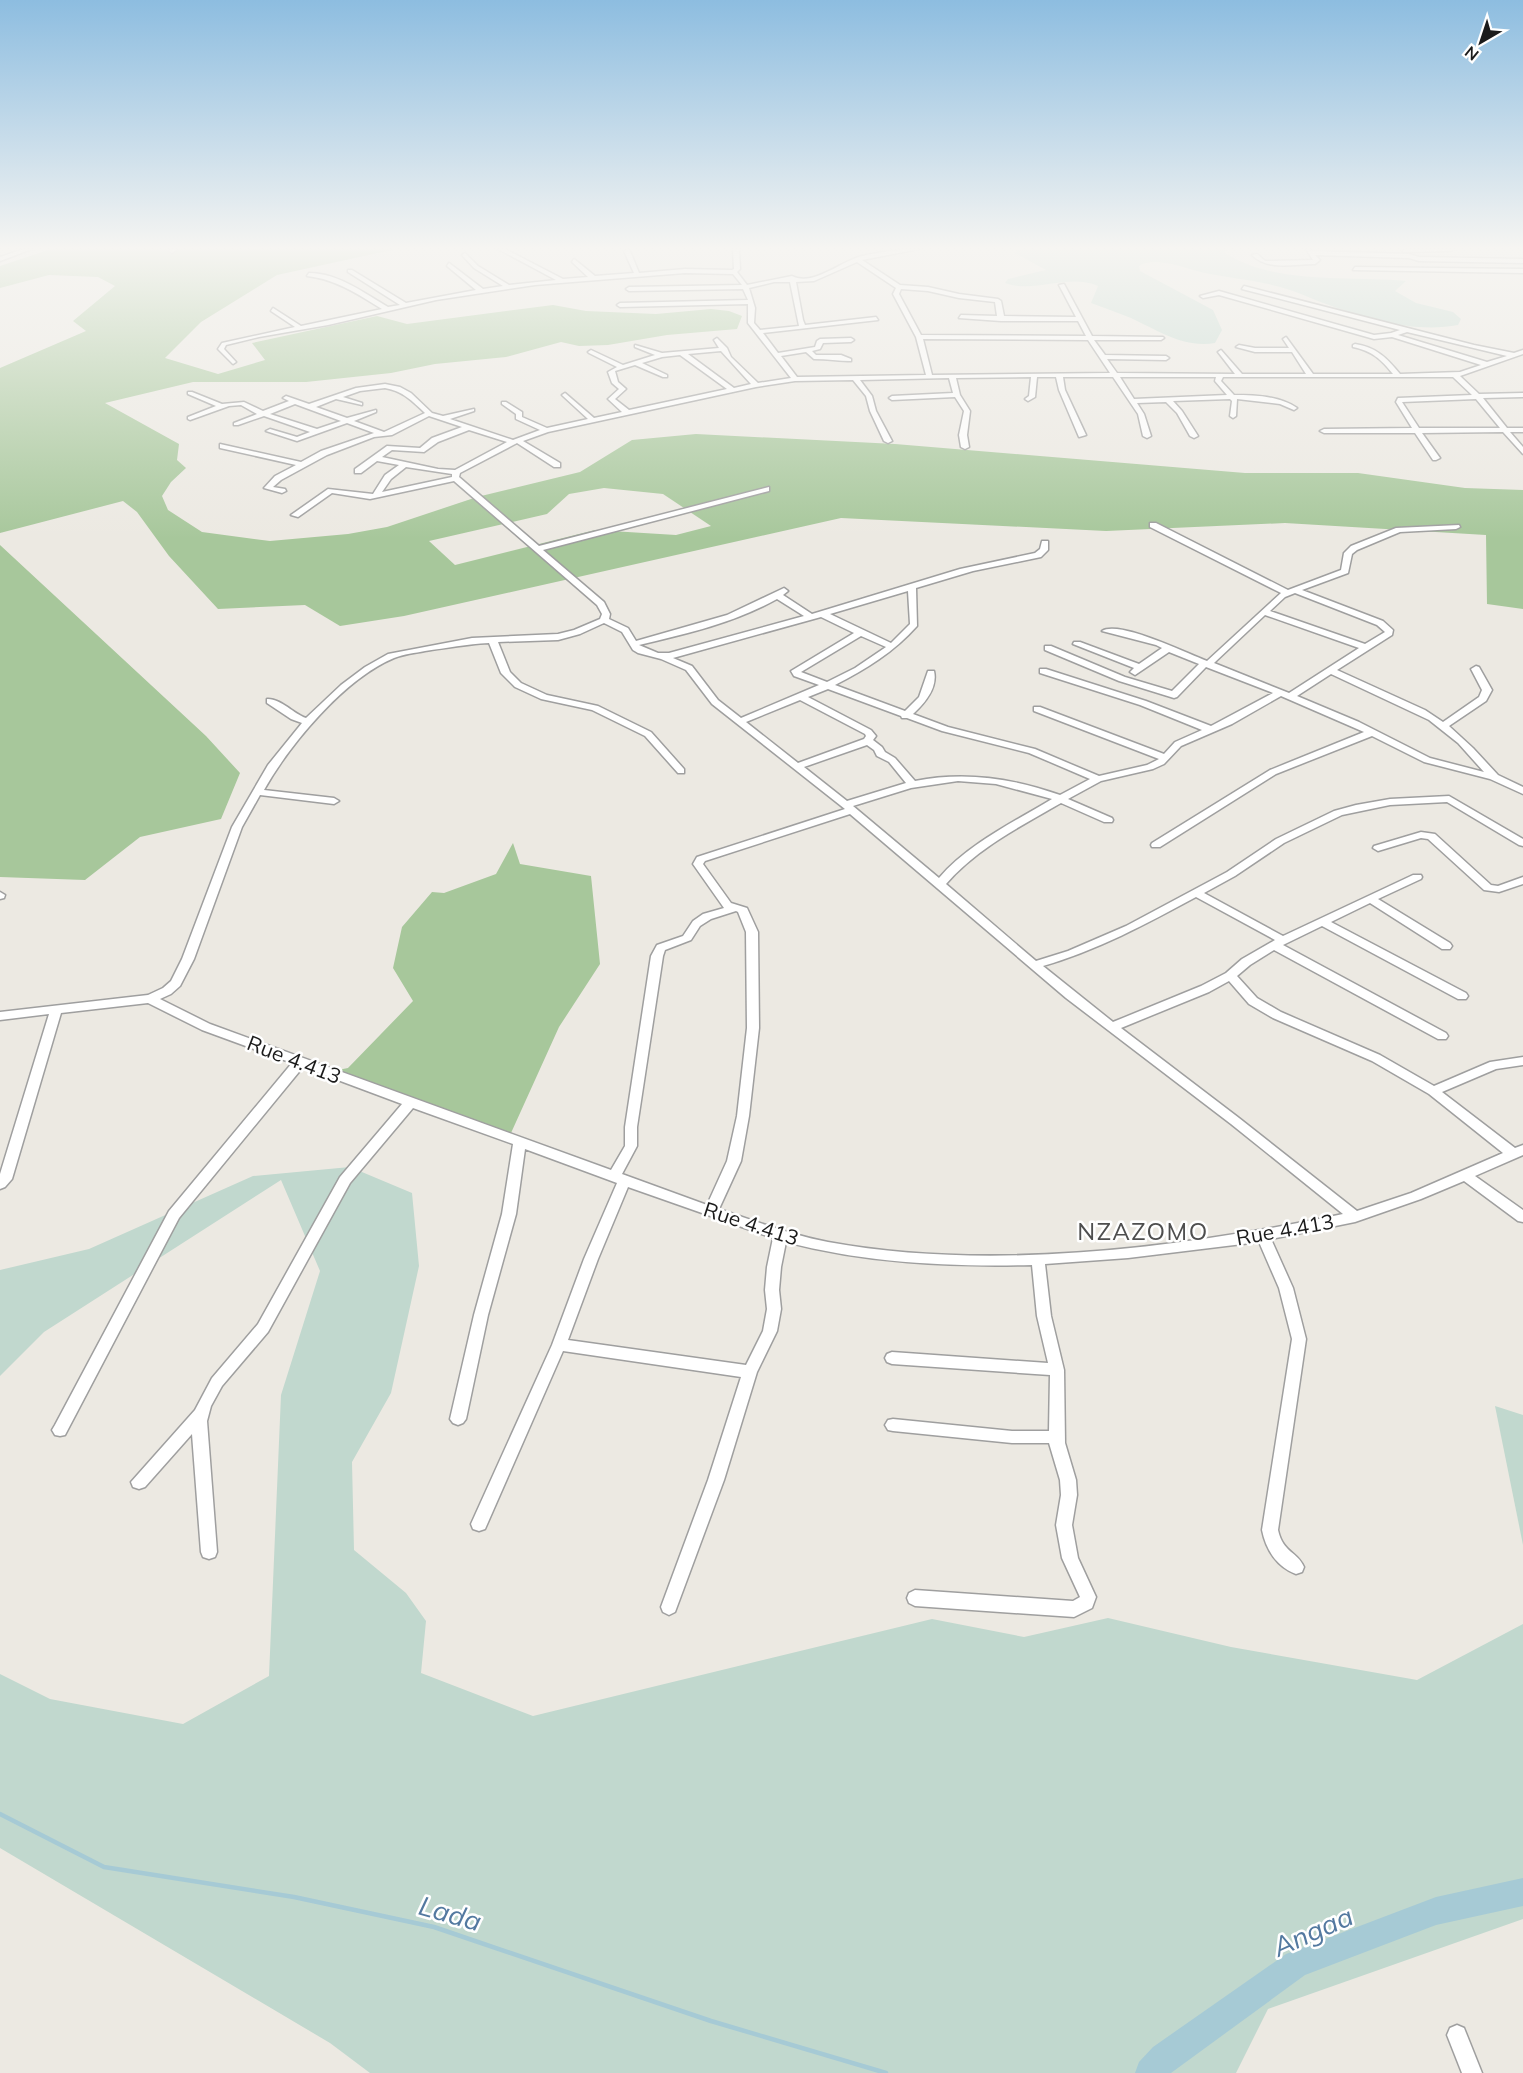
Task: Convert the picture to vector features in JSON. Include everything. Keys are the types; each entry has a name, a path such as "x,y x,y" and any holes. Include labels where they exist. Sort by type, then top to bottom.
{"street":[{"path":"223,346 221,349 233,362"},
{"path":"636,346 661,355"},
{"path":"722,346 729,358 756,385"},
{"path":"770,346 795,379"},
{"path":"778,355 818,348 819,346"},
{"path":"922,346 930,378"},
{"path":"1095,346 1132,401 1144,422 1147,436"},
{"path":"1290,346 1310,374"},
{"path":"1355,346 1373,349 1385,359 1397,375"},
{"path":"1427,346 1489,365"},
{"path":"1469,346 1521,354"},
{"path":"1239,347 1255,350 1293,350"},
{"path":"627,411 611,399 623,389 615,383 611,372 661,355 725,349"},
{"path":"808,350 814,357 841,357 849,360"},
{"path":"591,352 623,367"},
{"path":"680,352 733,390"},
{"path":"1221,352 1240,375"},
{"path":"356,504 373,496 456,475 515,441 546,430 627,411 795,379 1310,374 1455,375 1521,354"},
{"path":"1102,357 1166,358"},
{"path":"636,363 665,376"},
{"path":"1455,375 1477,396 1523,452"},
{"path":"1028,399 1032,397 1034,376"},
{"path":"1059,376 1062,390 1083,435"},
{"path":"1220,376 1218,381 1235,401 1233,416"},
{"path":"952,377 957,395 968,416 963,435 965,447"},
{"path":"856,379 869,396 873,411 888,441"},
{"path":"308,407 370,387 393,388 410,394 429,414 466,428 515,441 557,465"},
{"path":"190,393 222,406"},
{"path":"566,395 592,419"},
{"path":"892,398 957,395"},
{"path":"1514,395 1523,405"},
{"path":"1436,458 1419,430 1403,410 1400,399 1523,395"},
{"path":"1132,401 1230,396 1284,402 1294,408"},
{"path":"337,397 360,404"},
{"path":"286,398 382,434"},
{"path":"1169,400 1180,412 1194,436"},
{"path":"236,424 294,402"},
{"path":"190,418 222,406 242,403 256,411 317,432"},
{"path":"504,403 520,413 518,418 520,420 534,423 546,430"},
{"path":"442,419 472,410"},
{"path":"270,431 297,439 374,411"},
{"path":"282,491 267,488 278,478 333,449 382,434 429,414"},
{"path":"358,471 393,447 426,448 435,440 466,428"},
{"path":"1324,431 1523,430"},
{"path":"223,446 303,465"},
{"path":"0,1016 150,999 167,991 176,982 188,959 237,827 273,765 308,722 344,687 368,669 391,656 472,641 494,642 558,637 577,632 604,620 606,614 601,604 456,475 375,458"},
{"path":"373,496 388,477 404,465"},
{"path":"538,549 766,489"},
{"path":"295,515 331,491 373,496"},
{"path":"940,884 963,861 1007,830 1060,798 1098,779 1150,767 1166,758 1175,746 1332,671 1389,633 1387,626 1290,591 1153,525"},
{"path":"1048,648 1132,682 1174,695 1290,591 1342,573 1347,568 1350,551 1392,532 1409,528 1456,527"},
{"path":"662,656 719,644 912,589 963,571 1038,555 1044,550 1045,543"},
{"path":"740,721 827,687 892,646 914,624 912,589"},
{"path":"634,644 708,625 780,593 811,617"},
{"path":"1265,612 1367,648"},
{"path":"823,614 892,646"},
{"path":"604,620 625,630 641,651 662,656 689,668 715,702 850,807 1034,965 1355,1217"},
{"path":"1106,631 1124,633 1160,644 1373,732 1439,765 1494,777 1523,791"},
{"path":"860,633 796,671 797,674 905,716 966,736 999,741 1032,751 1098,779"},
{"path":"494,642 506,673 518,685 544,697 595,708 648,734 681,771"},
{"path":"1077,644 1139,667"},
{"path":"1132,682 1139,667 1168,649"},
{"path":"1443,726 1483,699 1487,690 1476,669"},
{"path":"1043,671 1143,703 1211,730"},
{"path":"1332,671 1422,712 1443,726 1476,756 1494,777"},
{"path":"905,716 921,703 929,691 931,672"},
{"path":"798,766 867,741 871,736 868,732 801,697"},
{"path":"270,701 294,717 308,722"},
{"path":"1037,709 1166,758"},
{"path":"1156,845 1273,772 1373,732"},
{"path":"867,741 879,749 880,754 892,760 913,785"},
{"path":"711,1212 734,1161 743,1116 752,1039 752,932 740,907 725,902 698,864 701,859 850,807 883,791 956,778 980,779 1060,798 1108,820"},
{"path":"257,792 334,801"},
{"path":"1034,965 1072,954 1130,928 1231,874 1280,841 1338,813 1390,802 1449,799 1523,843"},
{"path":"1378,848 1421,835 1431,836 1488,888 1498,889 1523,880"},
{"path":"1112,1027 1205,989 1230,976 1246,962 1278,942 1417,877"},
{"path":"1197,893 1442,1036"},
{"path":"1370,899 1446,946"},
{"path":"479,1524 559,1345 631,1146 631,1127 660,948 687,938 696,922 704,917 740,907"},
{"path":"1322,921 1462,996"},
{"path":"1230,976 1253,1001 1277,1015 1376,1058 1433,1091 1517,1152"},
{"name":"Rue 4.413","path":"150,999 206,1027 619,1180 780,1235 825,1247 874,1255 974,1261 1038,1259 1128,1253 1263,1236 1355,1217 1465,1175 1517,1152"},
{"path":"0,1184 5,1179 56,1010"},
{"path":"1433,1091 1494,1065 1523,1061"},
{"path":"60,1430 174,1215 300,1062"},
{"path":"139,1482 200,1415 217,1382 263,1328 345,1180 410,1103"},
{"path":"458,1419 481,1315 509,1214 520,1142"},
{"path":"1465,1175 1523,1217"},
{"path":"669,1607 716,1480 750,1372 770,1331 774,1309 772,1290 774,1267 780,1235"},
{"path":"1263,1236 1286,1288 1299,1339 1270,1530 1272,1541 1280,1556 1296,1568"},
{"path":"915,1598 1074,1609 1086,1603 1088,1597 1070,1558 1064,1525 1069,1495 1068,1480 1056,1437 1057,1370 1044,1317 1038,1259"},
{"path":"559,1345 750,1372"},
{"path":"892,1358 1057,1370"},
{"path":"200,1415 209,1552"},
{"path":"893,1425 1012,1437 1056,1437"},
{"path":"1457,2035 1472,2073"}],"green space":[{"path":"52,346 177,346 165,358 218,374 265,360 254,346 547,346 506,357 435,364 391,373 306,382 193,382 105,403 179,444 177,460 186,468 171,482 162,496 168,510 202,532 270,541 348,534 387,527 477,497 580,472 632,440 696,434 895,444 1245,473 1358,473 1465,488 1523,490 1523,609 1487,604 1486,535 1285,523 1106,531 841,518 404,616 340,626 305,605 218,609 169,556 137,512 123,501 0,533 0,368","holes":["604,488 663,494 711,526 676,535 595,530 455,565 429,541 547,514 569,494"]},
{"path":"0,545 206,736 240,773 221,819 140,837 85,880 0,877"},
{"path":"513,843 520,864 591,876 600,964 559,1027 511,1133 328,1072 348,1068 413,1001 393,968 402,927 432,892 444,893 496,874"},
{"path":"350,1167 412,1193 419,1266 391,1393 352,1462 354,1550 406,1593 426,1621 421,1673 533,1716 932,1619 1024,1637 1108,1618 1231,1647 1417,1680 1523,1624 1523,1919 1268,2009 1236,2073 370,2073 330,2043 0,1848 0,1674 50,1699 183,1724 269,1676 281,1395 320,1271 281,1180 44,1332 0,1376 0,1270 89,1249 253,1176"},
{"path":"1495,1406 1523,1415 1523,1545"}],"waterway":[{"name":"Lada","path":"0,1814 104,1867 294,1897 434,1927 711,2021 886,2073"},
{"name":"Angaa","path":"1150,2073 1164,2058 1296,1964 1436,1911 1523,1892"}],"district":[{"name":"NZAZOMO","path":"1143,1232"}]}
